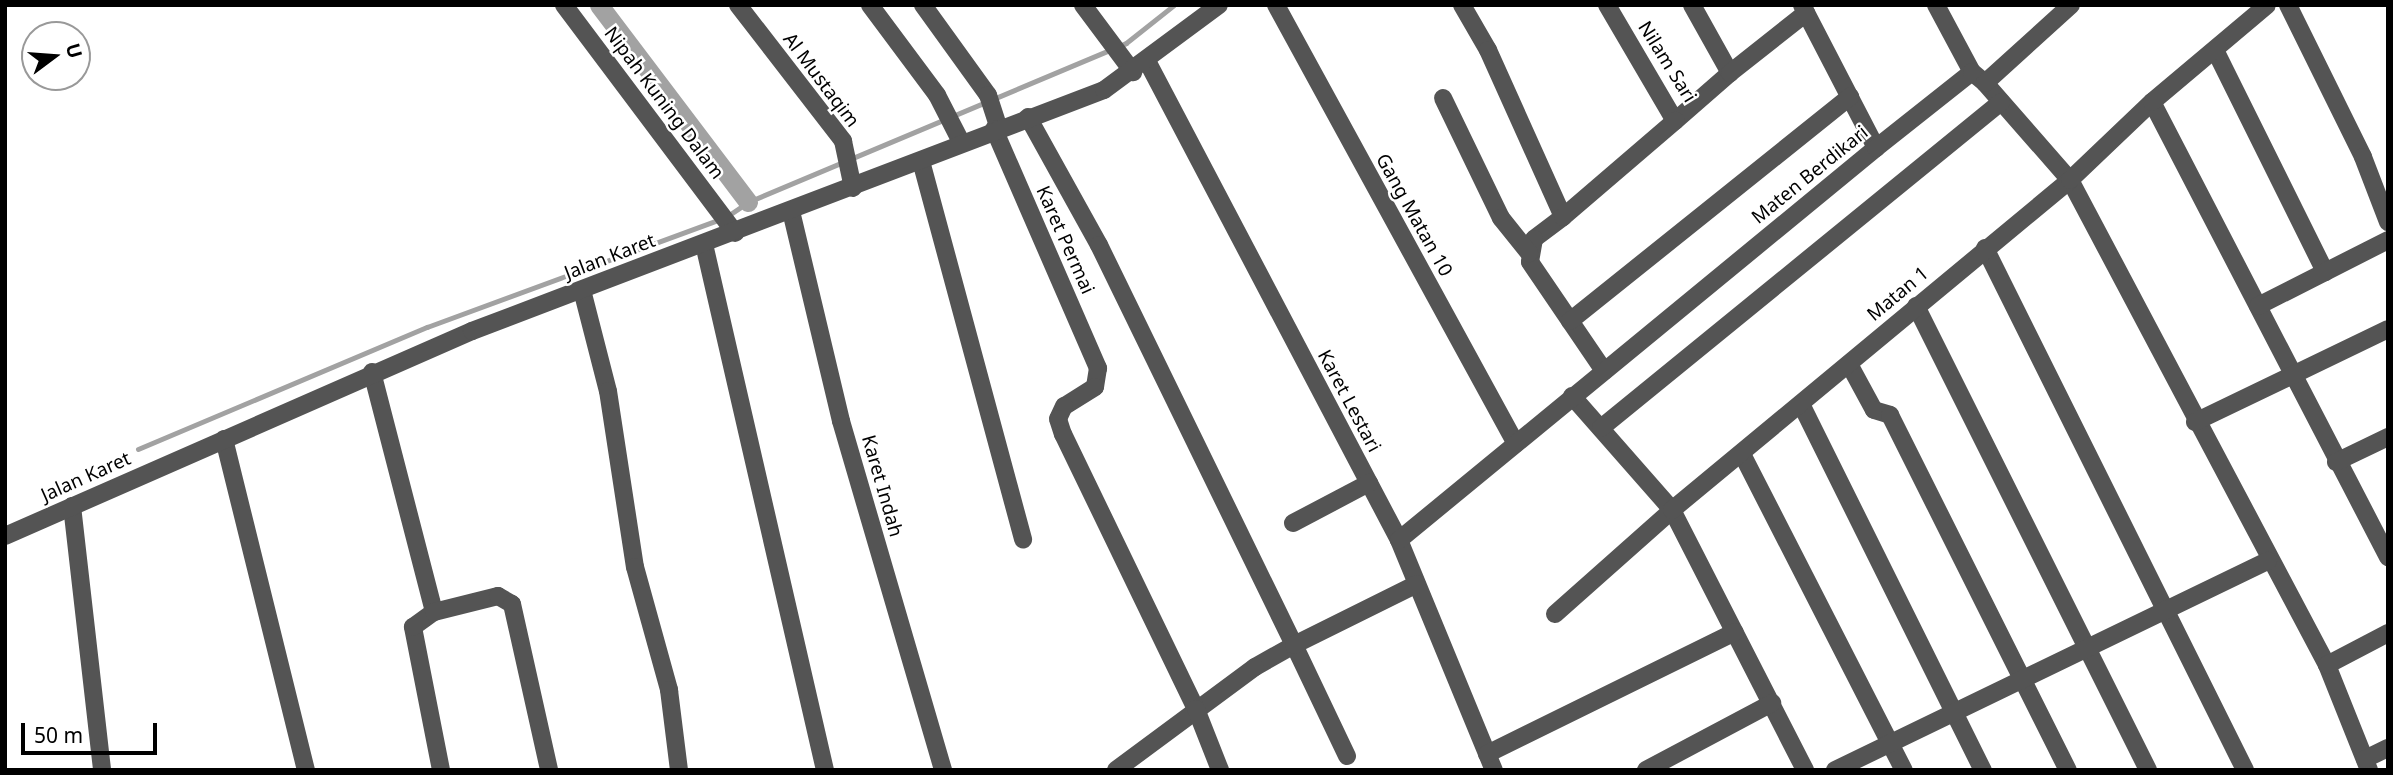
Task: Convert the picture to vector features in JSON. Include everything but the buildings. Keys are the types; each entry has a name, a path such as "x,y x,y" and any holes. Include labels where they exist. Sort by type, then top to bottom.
{"street":[{"name":"Nipah Kuning Dalam","path":"564,5 733,229"},
{"name":"Al Mustaqim","path":"738,5 843,141 851,184"},
{"path":"870,5 937,95 958,136"},
{"name":"Karet Permai","path":"923,5 988,95 996,126 1098,368 1096,387 1064,406 1058,419 1196,709"},
{"name":"Karet Lestari","path":"1083,5 1102,31 1136,66 1369,483 1399,540 1490,762"},
{"name":"Jalan Karet","path":"5,536 372,372 704,244 733,229 791,211 851,184 921,161 958,136 1028,117 1104,89 1219,5"},
{"name":"Gang Matan 10","path":"1276,5 1516,444"},
{"path":"1462,5 1488,50 1563,216"},
{"name":"Nilam Sari","path":"1607,5 1675,121 1804,9"},
{"path":"1692,5 1730,73"},
{"path":"1936,5 1978,78 2070,180 2268,561 2327,665 2367,764 2388,748"},
{"name":"Maten Berdikari","path":"1399,540 1876,148 1978,78 2071,5"},
{"name":"Matan 1","path":"1555,614 1672,510 2070,180 2152,102 2267,5"},
{"path":"2288,5 2363,157 2388,222"},
{"path":"1804,9 1876,148"},
{"path":"2215,50 2325,272"},
{"path":"1570,321 1850,97"},
{"path":"1443,98 1501,218 1529,253"},
{"path":"1601,428 2001,102"},
{"path":"2152,102 2336,462 2380,527 2388,557"},
{"path":"1028,117 1099,245 1347,757"},
{"path":"1604,371 1530,262 1529,253 1534,239 1675,121"},
{"path":"921,161 1023,539"},
{"name":"Karet Indah","path":"791,211 841,421 943,770"},
{"path":"2258,306 2388,240"},
{"path":"704,244 825,770"},
{"path":"1985,248 2245,770"},
{"path":"582,290 611,404 635,567 669,690 679,770"},
{"path":"1916,306 2148,770"},
{"path":"2195,422 2388,329"},
{"path":"1849,364 1874,410 1889,415 2025,681 2067,770"},
{"path":"372,372 434,612"},
{"path":"1572,396 1672,510 1805,770"},
{"path":"1801,404 1983,770"},
{"path":"2336,462 2388,437"},
{"path":"224,439 306,770"},
{"path":"1742,454 1904,770"},
{"path":"1293,523 1369,483"},
{"path":"72,506 102,770"},
{"path":"1835,770 1892,746 2268,561"},
{"path":"1116,770 1255,667 1417,584"},
{"path":"441,770 411,635 417,621 434,612 498,596 512,604 549,770"},
{"path":"1490,762 1735,632"},
{"path":"2327,665 2388,633"},
{"path":"1646,770 1772,703"},
{"path":"1196,709 1220,770"}],"waterway":[{"path":"599,5 748,202"},
{"path":"138,449 427,327 726,217 748,202 1126,43 1174,5"}]}
